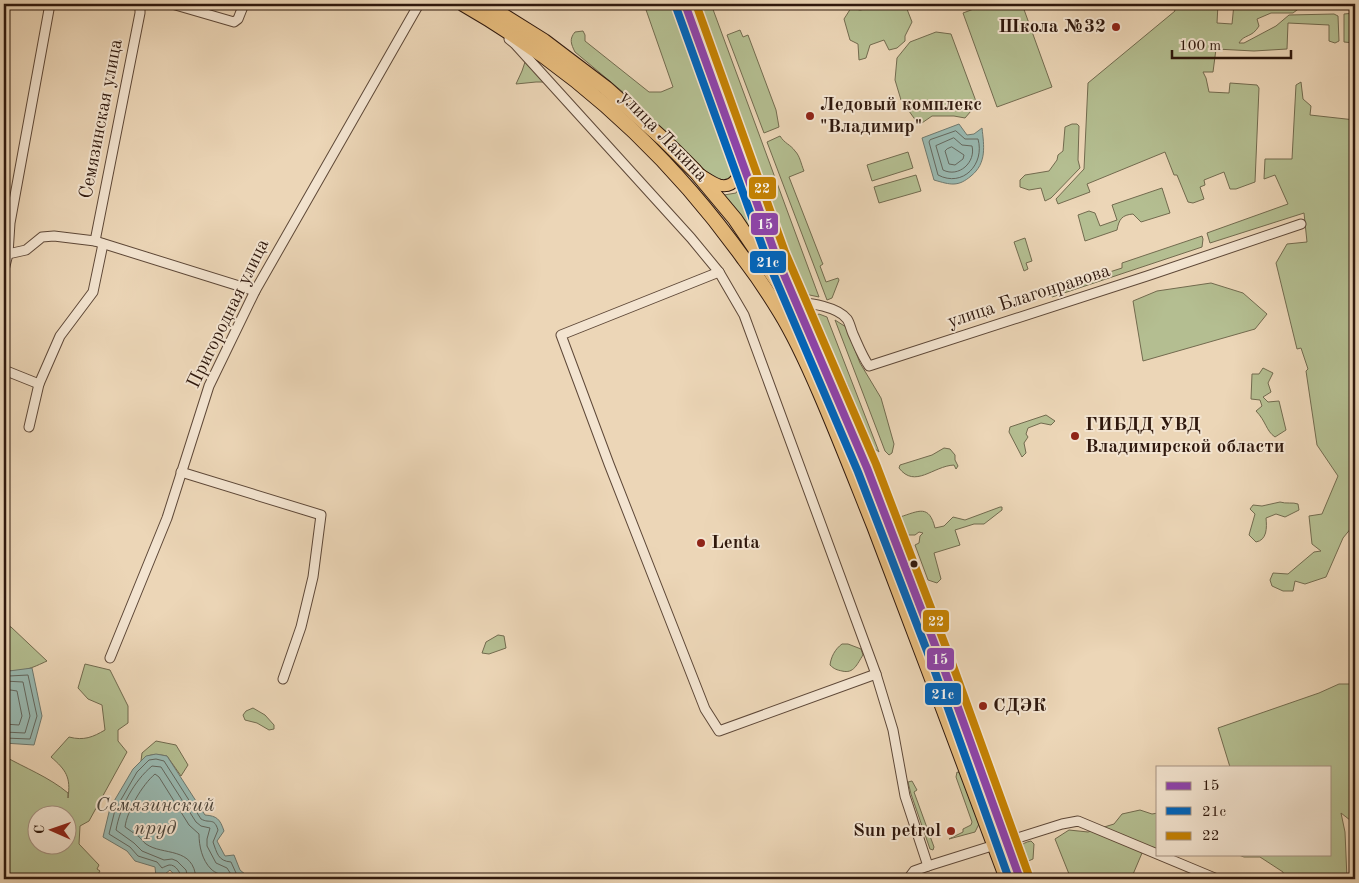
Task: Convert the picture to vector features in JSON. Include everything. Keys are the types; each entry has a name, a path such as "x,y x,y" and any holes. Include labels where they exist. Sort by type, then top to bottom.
{"highway":[{"name":"улица Лакина","path":"474,6 544,41 606,88 663,139 695,171 734,219 771,255 783,290 791,304 800,333"},
{"name":"улица Лакина","path":"474,6 565,71 608,106 644,141 671,169 723,230 779,309 800,333"},
{"path":"800,333 853,473 1000,843 1020,879"},
{"path":"1000,843 1007,879"}],"main road":[{"path":"685,4 739,152 771,255 791,304"},
{"path":"695,171 716,184 731,184 738,178 740,173 739,152"},
{"path":"743,257 756,264 771,255"},
{"path":"743,257 791,304"}],"street":[{"path":"4,270 8,254 7,223 50,4"},
{"name":"Семязинская улица","path":"29,427 39,384 60,336 93,292 99,242 140,13 140,4"},
{"path":"172,4 234,22 238,19 244,4"},
{"name":"Пригородная улица","path":"110,658 167,518 209,386 255,291 419,4"},
{"path":"474,6 486,22 515,44 676,220 718,272 738,304 752,335 876,674 889,715 905,796 928,866"},
{"name":"улица Благонравова","path":"791,304 807,302 837,312 847,319 861,353 869,366 1301,224"},
{"path":"8,254 26,250 42,237 54,236 99,242 255,291"},
{"path":"718,272 561,335 612,472 705,709 719,731 876,674"},
{"path":"4,370 39,384"},
{"path":"181,472 321,515 313,577 301,627 283,680"},
{"path":"908,879 914,871 928,866 1062,824 1078,821 1156,854"},
{"path":"1162,856 1217,879"}],"green space":[{"path":"644,4 671,4 733,172 730,180 720,181 707,172 624,93 575,52 571,39 575,32 583,31 585,41 649,92 661,92 673,87"},
{"path":"697,4 711,4 819,297 805,294"},
{"path":"869,4 905,4 912,22 905,36 905,41 897,48 889,50 884,40 870,45 866,58 859,60 858,44 850,40 844,19 851,8 860,10 870,8"},
{"path":"987,4 1022,4 1052,87 997,107 963,13"},
{"path":"1173,4 1218,4 1217,23 1232,24 1234,4 1305,4 1293,13 1271,13 1257,19 1259,26 1256,30 1243,38 1239,43 1244,43 1276,26 1289,15 1334,14 1338,16 1339,41 1335,43 1329,41 1329,25 1288,23 1287,49 1254,51 1216,49 1213,72 1203,72 1209,92 1229,93 1230,83 1257,85 1259,88 1255,182 1236,189 1230,189 1224,172 1204,180 1205,185 1200,187 1204,199 1193,203 1188,202 1165,152 1087,184 1090,192 1058,204 1056,199 1084,169 1088,83 1175,11"},
{"path":"1355,13 1355,43 1344,42 1344,14"},
{"path":"740,30 743,37 748,35 776,110 779,127 764,133 727,35"},
{"path":"936,32 951,34 977,104 965,118 932,116 919,125 901,100 895,80 897,58 910,42"},
{"path":"525,62 544,82 516,84"},
{"path":"1301,82 1303,99 1311,106 1310,115 1355,120 1355,527 1352,527 1343,538 1326,577 1305,584 1295,581 1293,591 1283,591 1272,586 1270,580 1273,573 1288,574 1314,552 1321,551 1312,544 1309,516 1322,514 1338,476 1317,445 1306,371 1308,369 1301,348 1297,349 1276,263 1287,244 1307,242 1304,213 1210,243 1207,233 1288,204 1275,175 1264,179 1265,159 1292,159 1296,85"},
{"path":"1072,124 1079,126 1078,160 1080,168 1051,198 1045,201 1041,188 1029,190 1020,187 1020,180 1025,175 1049,171 1057,160 1058,155 1063,151 1065,127"},
{"path":"780,136 797,153 804,171 789,177 823,264 820,266 826,282 838,278 839,280 832,298 827,300 767,142"},
{"path":"908,152 913,168 872,181 867,165"},
{"path":"916,175 921,191 879,203 874,187"},
{"path":"741,185 763,245 724,195 736,193"},
{"path":"1162,188 1170,213 1141,222 1133,214 1126,215 1120,220 1117,230 1085,241 1078,215 1089,211 1095,213 1100,226 1117,220 1112,205"},
{"path":"1202,236 1202,247 1052,297 1051,294 1061,291 1060,288 1122,268 1122,263"},
{"path":"1025,238 1032,261 1026,263 1028,269 1024,271 1014,242"},
{"path":"1211,283 1243,293 1267,314 1255,329 1143,361 1133,301 1157,291"},
{"path":"819,314 827,317 879,452 870,445 848,386 814,316"},
{"path":"835,320 846,327 860,363 881,398 894,444 892,453 889,455 885,451"},
{"path":"1263,368 1273,373 1268,383 1271,392 1263,397 1268,402 1279,401 1286,430 1275,437 1256,411 1262,406 1260,400 1251,399 1252,374 1259,374"},
{"path":"1046,415 1055,421 1051,425 1041,423 1028,428 1026,434 1028,437 1024,443 1026,453 1022,457 1009,432 1010,427"},
{"path":"944,448 950,449 955,455 958,466 956,469 954,465 946,466 925,475 911,477 899,468 900,465 932,455"},
{"path":"1280,502 1298,504 1299,510 1285,517 1276,514 1266,518 1264,536 1260,541 1256,542 1249,535 1255,514 1250,509 1253,505 1262,506"},
{"path":"1002,507 1002,510 984,524 974,524 955,530 960,545 934,553 941,579 937,583 928,580 915,545 919,543 920,536 923,533 907,535 900,517 922,511 926,512 933,520 935,528 944,526 953,517 965,520"},
{"path":"4,624 11,627 47,661 20,671 4,669"},
{"path":"498,635 504,636 506,648 489,654 482,653 486,642"},
{"path":"842,644 848,644 861,649 863,655 855,668 846,672 830,665 834,653"},
{"path":"85,664 110,670 128,706 128,723 118,730 118,741 127,752 89,821 80,826 79,844 99,865 97,869 100,871 95,879 4,879 4,756 53,782 68,793 68,798 69,785 68,779 64,770 51,757 69,737 88,738 105,730 102,705 88,699 78,688"},
{"path":"1339,684 1355,684 1355,824 1341,813 1345,832 1347,879 1284,879 1283,872 1260,857 1241,856 1332,856 1332,766 1230,766 1218,728 1319,693"},
{"path":"253,708 265,715 274,725 274,729 269,730 257,723 245,720 243,715 246,711"},
{"path":"156,741 176,745 188,765 181,776 167,756 153,755 141,761 142,753"},
{"path":"957,772 960,773 979,824 975,832 949,839 963,832 963,829 971,825 972,822 956,777"},
{"path":"912,781 917,790 914,792 934,847 933,850 930,849 911,794 908,782"},
{"path":"1140,810 1156,813 1156,848 1145,846 1131,879 1071,879 1055,839 1069,830 1088,832 1114,824 1122,814"},
{"path":"1031,841 1034,844 1033,859 1026,862 1031,879 1025,879 1019,863 1018,852 1024,843"}],"water":[{"path":"959,124 967,135 974,134 982,128 983,154 980,166 962,182 950,184 934,180 922,138"},
{"path":"32,668 42,716 34,745 4,743 4,669 9,671"},
{"name":"Семязинский пруд","path":"156,754 167,756 205,815 215,817 219,821 224,831 217,841 225,856 234,855 240,870 251,879 178,879 170,870 160,878 156,877 155,867 135,861 127,851 103,837 110,808 133,769 146,756"}],"transit line":[{"name":"15","path":"685,4 776,256 867,468 943,666 1020,879"},
{"name":"22","path":"696,4 785,252 876,464 952,663 1029,876"},
{"name":"21с","path":"676,7 767,259 858,472 934,669 1009,879"}],"place":[{"name":"Школа №32","path":"1116,27"},
{"name":"Ледовый комплекс \"Владимир\"","path":"810,116"},
{"name":"ГИБДД УВД Владимирской области","path":"1075,436"},
{"name":"Lenta","path":"701,543"},
{"name":"СДЭК","path":"983,706"},
{"name":"Sun petrol","path":"951,831"}]}
